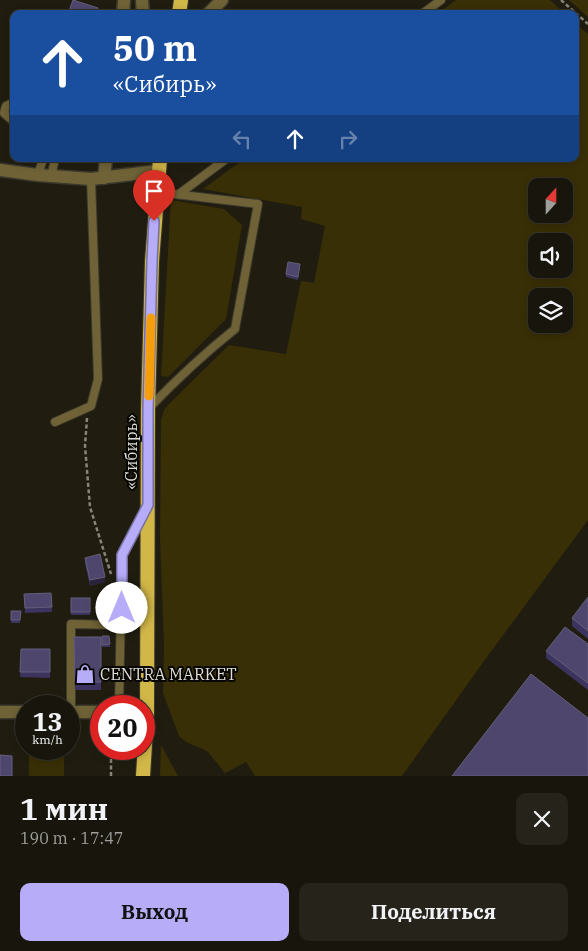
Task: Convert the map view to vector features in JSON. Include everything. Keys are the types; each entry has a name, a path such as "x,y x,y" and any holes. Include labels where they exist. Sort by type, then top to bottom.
{"highway":[{"name":"«Сибирь»","path":"145,695 148,410 152,261 159,165"},
{"name":"«Сибирь»","path":"143,776 144,760"}],"street":[{"path":"212,10 222,0"},
{"path":"98,178 105,162"},
{"path":"0,170 52,177 98,178 159,165"},
{"path":"0,712 15,712"}],"lane":[{"path":"427,10 441,0"},
{"path":"10,104 6,106 4,113 10,118"},
{"path":"38,175 42,162"},
{"path":"52,177 54,162"},
{"path":"178,194 222,162"},
{"path":"55,422 91,406 98,379 98,178"},
{"path":"148,410 198,360 235,329 258,204 157,192"},
{"path":"119,695 122,555 148,505"},
{"path":"70,695 71,624 121,625"}],"path":[{"path":"561,0 572,10"},
{"path":"88,407 85,446 90,507 111,574"},
{"path":"111,760 111,776"}],"shaded area":[{"path":"456,0 550,0 561,10 442,10"},
{"path":"569,0 588,0 588,17"},
{"path":"579,26 588,34 588,520 402,776 255,776 246,762 225,773 207,751 186,742 179,736 163,693 164,645 160,539 161,420 164,410 169,404 229,345 286,354 301,281 314,283 325,226 301,219 302,207 203,189 240,162 579,162"},
{"path":"171,200 224,209 242,225 226,319 168,377 161,376"},
{"path":"161,745 178,776 160,776"},
{"path":"29,760 64,760 64,776 29,776"}],"building":[{"path":"73,0 98,8 97,10 69,10"},
{"path":"288,262 300,264 298,277 286,274"},
{"path":"100,554 105,577 90,580 85,558"},
{"path":"51,593 52,607 25,608 24,594"},
{"path":"588,597 588,631 572,618"},
{"path":"71,598 90,598 90,612 71,612"},
{"path":"11,611 21,611 20,620 11,620"},
{"path":"565,627 588,644 588,683 546,651"},
{"path":"102,636 109,636 110,644 102,645"},
{"path":"74,637 101,637 101,682 75,682"},
{"path":"21,649 50,649 50,672 20,672"},
{"path":"531,674 588,718 588,776 452,776"},
{"path":"0,755 12,756 12,776 0,776"}],"slow traffic":[{"path":"149,396 151,318"}],"place":[{"name":"CENTRA MARKET","path":"85,674"}],"route":[{"path":"122,608 122,555 148,505 148,410 154,221"}]}
